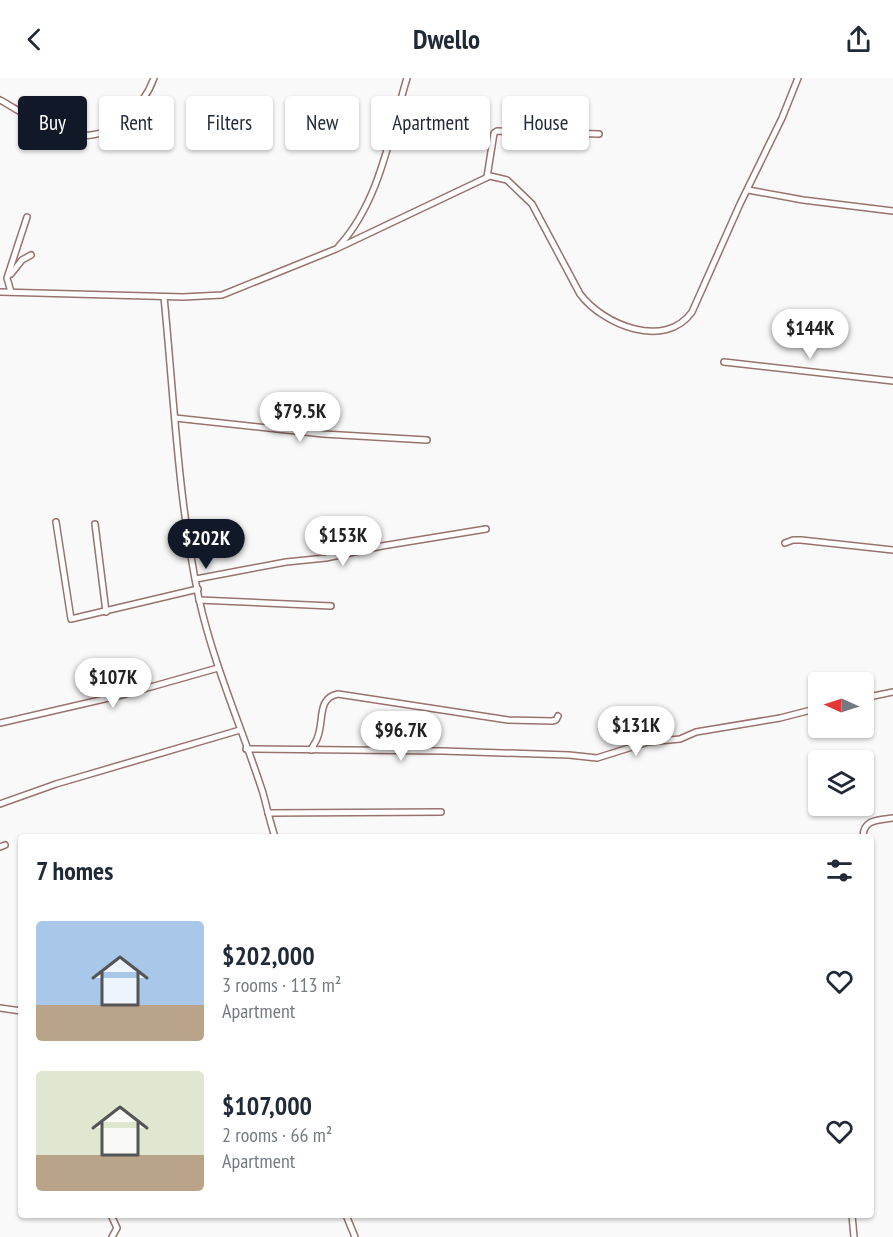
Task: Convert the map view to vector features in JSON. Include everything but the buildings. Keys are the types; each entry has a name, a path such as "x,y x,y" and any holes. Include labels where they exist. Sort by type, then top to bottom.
{"street":[{"path":"0,100 57,131 77,136 89,136 115,128 141,104 154,78"},
{"path":"336,249 355,226 365,209 387,148 407,78"},
{"path":"0,292 164,297 200,297 222,294 336,249 487,177 507,180 528,199 580,294 590,306 609,320 633,328 668,329 687,319 692,312 782,118 798,78"},
{"path":"487,177 492,139 497,131 599,134"},
{"path":"748,190 803,200 893,211"},
{"path":"11,292 8,284 9,271 27,217"},
{"path":"8,284 16,266 32,255"},
{"path":"164,297 188,538 200,600 218,668 274,834"},
{"path":"724,362 893,381"},
{"path":"175,418 323,434 428,440"},
{"path":"56,522 71,619 198,589"},
{"path":"95,524 106,612"},
{"path":"196,579 486,529"},
{"path":"785,543 801,540 893,550"},
{"path":"200,600 331,606"},
{"path":"0,723 218,668"},
{"path":"874,696 893,692"},
{"path":"311,750 319,735 325,701 330,696 338,694 508,720 552,721 558,716"},
{"path":"246,749 569,755 597,758 648,742 680,739 696,732 780,718 808,711"},
{"path":"0,804 56,784 240,730"},
{"path":"268,813 441,812"},
{"path":"863,834 867,823 893,818"},
{"path":"0,1008 18,1011"},
{"path":"112,1218 117,1228 112,1237"},
{"path":"347,1218 355,1237"},
{"path":"852,1218 854,1237"}]}
